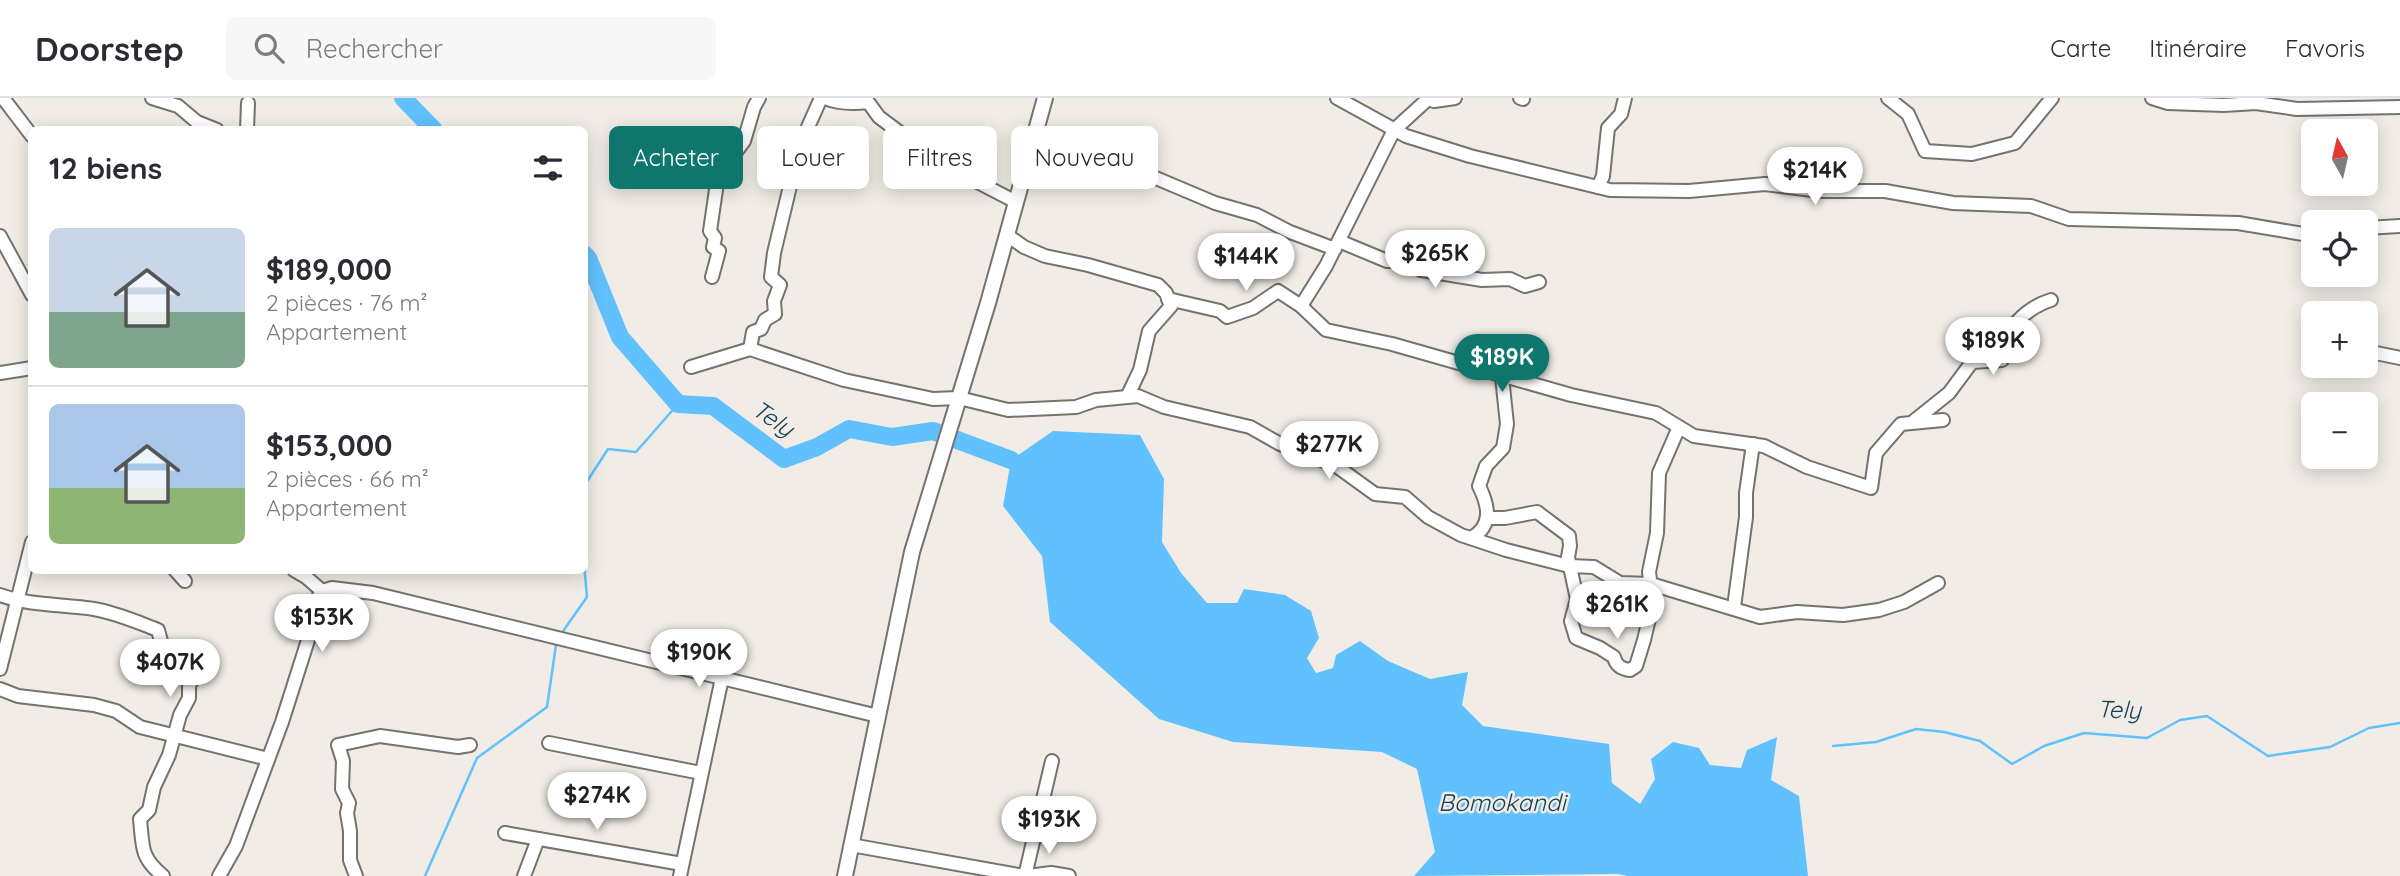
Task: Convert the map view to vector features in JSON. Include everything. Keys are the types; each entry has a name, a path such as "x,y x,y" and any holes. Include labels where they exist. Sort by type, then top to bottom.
{"main road":[{"path":"1037,126 1045,98"},
{"path":"845,876 912,552 1019,189"}],"street":[{"path":"3,98 28,131"},
{"path":"152,98 178,106 197,122 207,126"},
{"path":"712,277 719,251 713,247 715,238 709,231 718,176 744,141 754,107 760,98"},
{"path":"750,349 753,332 761,329 765,320 775,314 774,301 780,285 771,276 774,253 808,127 823,98 853,104 868,102 879,117 939,162 1016,201"},
{"path":"1337,98 1406,136 1470,156 1610,190 1689,191 1765,184 1820,191 1885,191 1952,203 2031,206 2069,219 2238,223 2301,234"},
{"path":"1301,306 1337,245 1394,130 1431,98 1434,101 1455,98"},
{"path":"1598,187 1625,98"},
{"path":"1888,98 1908,114 1925,151 1972,154 2015,143 2052,98"},
{"path":"2151,98 2168,103 2256,103 2297,109 2400,107"},
{"path":"247,126 248,103"},
{"path":"1158,179 1215,203 1257,215 1290,232 1387,261 1402,261 1421,270 1482,280 1510,278 1525,286 1539,282"},
{"path":"2378,227 2400,226"},
{"path":"1007,235 1024,247 1045,256 1158,285 1171,306 1149,331 1140,370 1127,397"},
{"path":"0,236 28,288"},
{"path":"1168,299 1220,311 1227,317 1253,308 1278,291 1301,306 1326,330 1392,344 1571,395 1656,413 1694,436 1764,446 1807,467 1871,488 1876,453 1901,424 1943,420"},
{"path":"1910,423 1949,393 1972,362 2002,360 2006,340 2019,318 2036,305 2051,300"},
{"path":"691,367 750,349 844,380 933,399 958,398 1008,411 1076,407 1096,400 1138,396 1164,407 1250,427 1280,444 1335,465 1375,494 1405,497 1428,517 1471,538 1569,566 1594,567 1620,583 1651,584 1760,617 1797,612 1843,615 1879,610 1904,602 1938,583"},
{"path":"2378,353 2400,358"},
{"path":"0,373 28,369"},
{"path":"1471,538 1480,533 1487,518 1485,499 1479,486 1486,466 1503,448 1507,424 1502,377"},
{"path":"1487,518 1505,518 1537,512 1569,536 1569,566 1577,599 1571,621 1576,638 1600,648 1614,657 1615,663 1622,669 1630,670 1636,666 1653,602 1649,572 1657,533 1659,473 1679,427"},
{"path":"1734,607 1753,444"},
{"path":"0,669 28,557"},
{"path":"179,574 185,581"},
{"path":"301,574 322,591"},
{"path":"219,876 236,846 268,759 315,618 313,606 322,591 332,587 373,593 878,716"},
{"path":"0,595 124,616 158,630 162,645 160,652 196,664 196,674 189,685 189,698 180,715 170,755 154,787 149,810 140,819 143,851 149,865 163,876"},
{"path":"505,833 681,870 722,678"},
{"path":"0,689 18,696 93,705 116,711 140,727 268,759"},
{"path":"356,876 349,860 349,803 342,789 342,761 338,746 380,736 458,747 470,745"},
{"path":"549,743 701,773"},
{"path":"1026,876 1052,761"},
{"path":"524,876 538,839"},
{"path":"851,845 1026,876 1051,873 1069,876"}],"water":[{"name":"Bomokandi","path":"1053,431 1140,435 1164,479 1162,542 1181,573 1207,603 1237,603 1244,589 1285,595 1311,611 1319,638 1307,658 1316,673 1333,668 1336,655 1360,641 1388,661 1430,679 1468,672 1462,705 1483,726 1609,744 1612,783 1640,804 1655,779 1651,759 1673,742 1699,748 1710,765 1741,768 1747,750 1777,737 1771,780 1799,796 1808,876 1414,876 1435,852 1417,769 1382,752 1233,742 1159,719 1050,622 1042,556 1003,506 1011,460"}],"waterway":[{"name":"Tely","path":"403,98 430,126"},
{"name":"Tely","path":"588,258 620,337 678,404 713,406 784,459 817,447 849,429 892,437 933,431 1011,460"},
{"path":"588,480 608,449 636,452 678,404"},
{"path":"561,634 587,597 585,574"},
{"path":"425,876 477,758 547,707 556,645"},
{"name":"Tely","path":"1833,746 1876,742 1916,729 1944,732 1980,741 2012,764 2044,746 2084,733 2147,738 2180,720 2207,716 2268,756 2330,747 2369,728 2400,723"}]}
